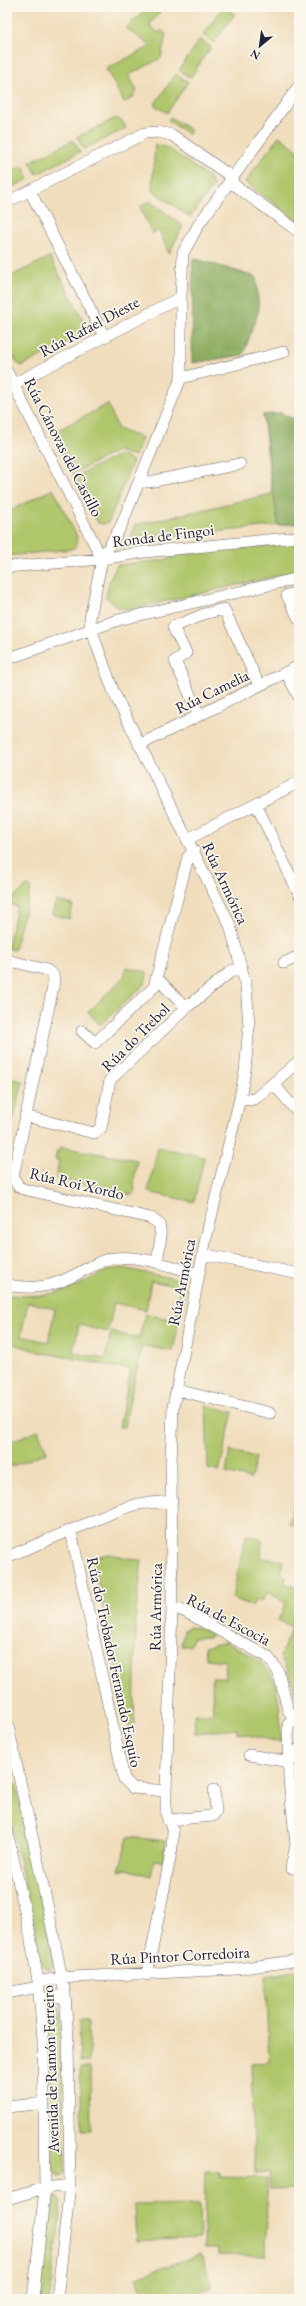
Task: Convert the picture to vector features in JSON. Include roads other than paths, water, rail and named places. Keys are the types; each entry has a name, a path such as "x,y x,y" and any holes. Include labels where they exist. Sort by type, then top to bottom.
{"street":[{"path":"7,567 102,559 121,526 181,378 181,297 183,253 199,224 299,86"},
{"path":"7,202 130,138 145,133 158,132 172,135 299,232"},
{"path":"30,191 104,336"},
{"name":"Rúa Rafael Dieste","path":"10,385 181,297"},
{"path":"181,378 284,352"},
{"name":"Rúa Cánovas del Castillo","path":"7,372 10,385 102,559"},
{"path":"140,480 149,482 240,464"},
{"name":"Ronda de Fingoi","path":"91,629 90,618 102,559 144,552 299,537"},
{"path":"7,659 118,620 299,578"},
{"path":"299,592 287,595 299,619"},
{"path":"199,715 175,660 186,653 173,627 204,614 224,609 260,685"},
{"name":"Rúa Armórica","path":"91,629 114,693 230,925 246,986 248,1025 245,1071 240,1098 203,1254 173,1407 172,1608 166,1791 166,1814 173,1831 172,1848 146,1975"},
{"name":"Rúa Camelia","path":"139,745 299,666"},
{"path":"286,672 299,697"},
{"path":"188,839 299,782"},
{"path":"256,804 296,882 299,894"},
{"path":"82,1030 95,1043 154,987 188,857 194,851"},
{"path":"284,963 299,956"},
{"name":"Rúa Roi Xordo","path":"7,960 47,970 53,975 54,982 13,1177 18,1186 23,1189 152,1218 159,1224 162,1236 157,1263"},
{"name":"Rúa do Trebol","path":"25,1116 94,1133 101,1128 110,1080 186,1008 229,973 242,969"},
{"path":"156,977 186,1008"},
{"path":"240,1098 250,1100 256,1098 299,1061"},
{"path":"273,1083 299,1114"},
{"path":"203,1254 299,1274"},
{"path":"7,1285 38,1288 60,1283 100,1262 113,1258 133,1258 199,1274"},
{"path":"176,1390 270,1413"},
{"path":"7,1557 138,1504 172,1500"},
{"name":"Rúa do Trobador Fernando Esquío","path":"71,1531 124,1779 133,1788 166,1791"},
{"name":"Rúa de Escocia","path":"172,1608 184,1611 268,1657 278,1671 288,1710 296,1721"},
{"path":"291,1868 296,1845 289,1780 290,1762 288,1725 296,1721"},
{"name":"Avenida de Ramón Ferreiro","path":"7,1722 11,1764 65,1994 68,2038 70,2185 57,2299"},
{"path":"290,1762 299,1749"},
{"path":"249,1755 290,1762"},
{"path":"168,1820 214,1816 216,1811 214,1790"},
{"name":"Avenida de Ramón Ferreiro","path":"7,1831 23,1899 39,1989 44,2039 44,2188 33,2299"},
{"name":"Rúa Pintor Corredoira","path":"39,1989 62,1978 237,1970 299,1960"},
{"path":"7,1992 39,1989 53,1998 65,1994"},
{"path":"7,2107 44,2103"},
{"path":"7,2199 44,2188 70,2185"}]}
